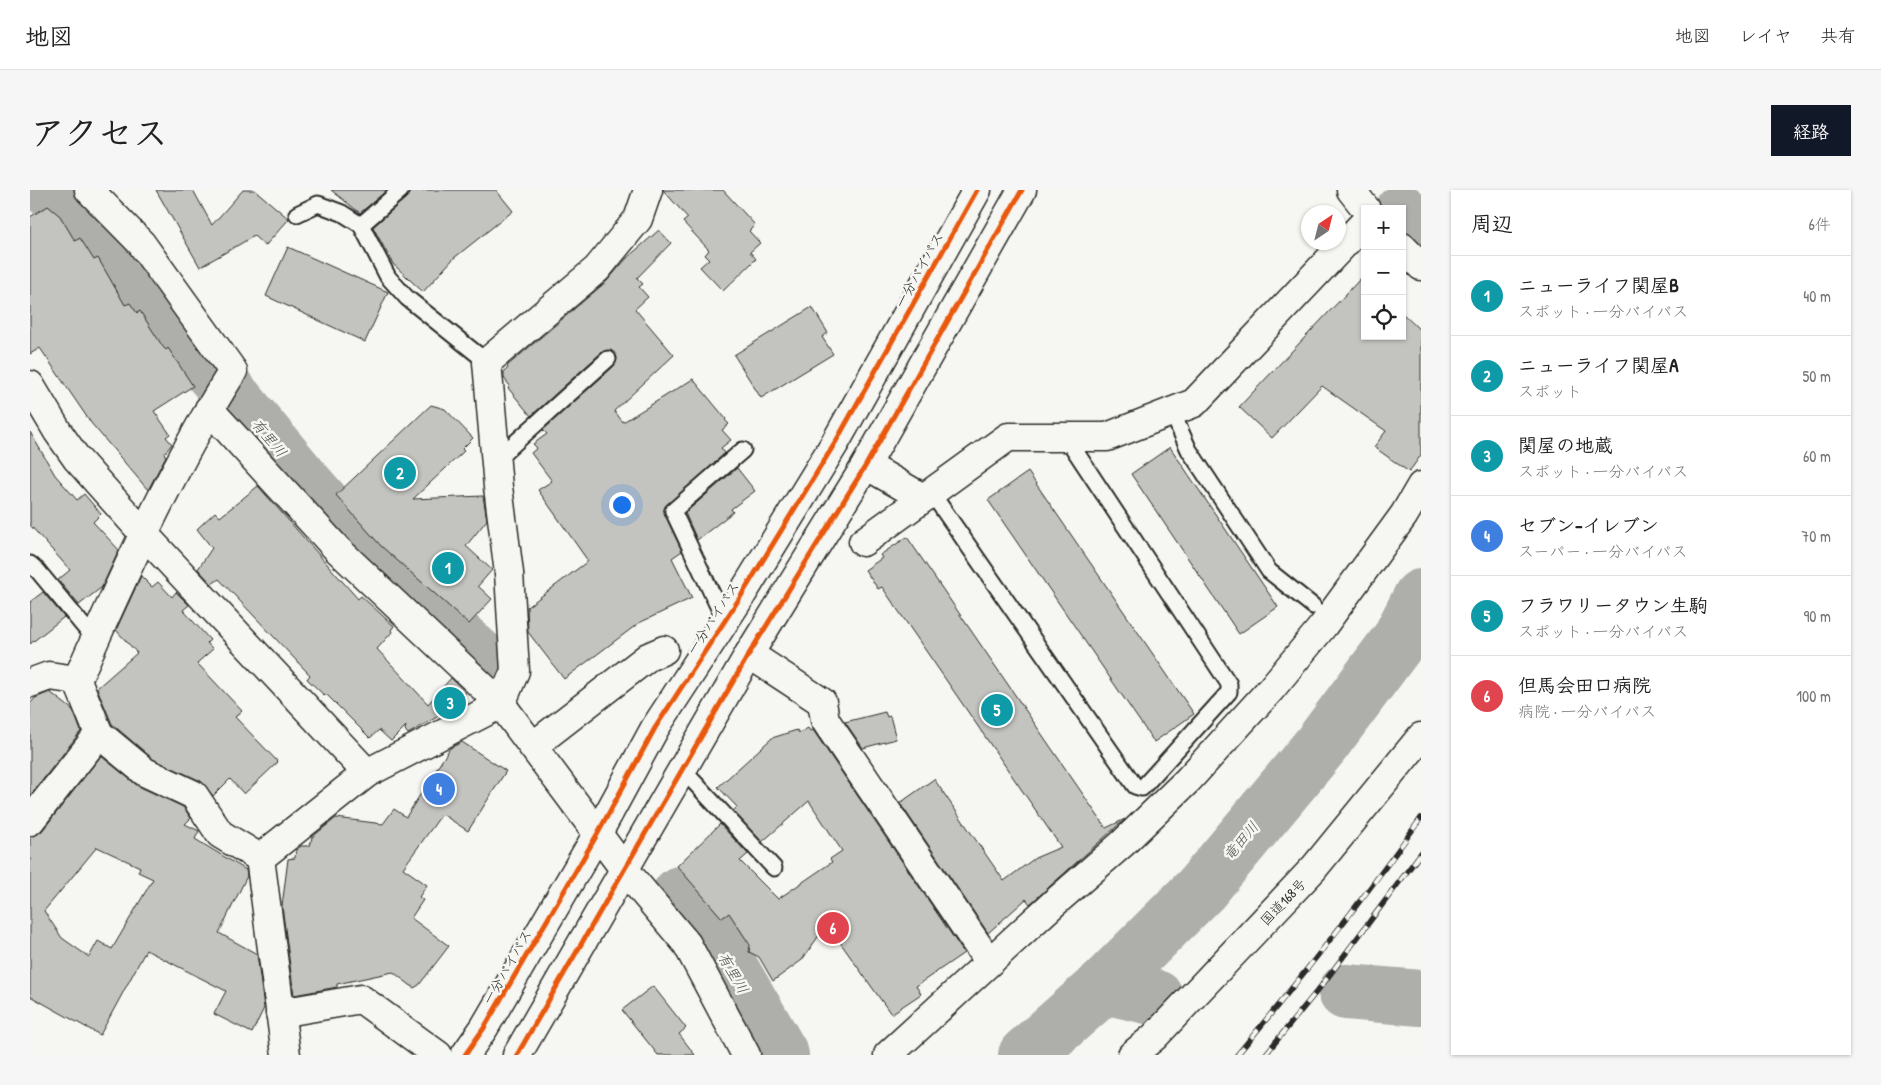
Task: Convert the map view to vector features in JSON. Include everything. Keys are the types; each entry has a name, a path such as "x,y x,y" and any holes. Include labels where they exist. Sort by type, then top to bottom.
{"main road":[{"path":"89,190 141,243 234,371 209,409 143,533 77,680 99,734 145,772 194,795 220,834 260,858"},
{"path":"260,858 367,773 501,704 515,671 510,573 496,460 487,362 596,269 638,219 648,190"},
{"name":"一分バイパス","path":"465,1055 484,1028 598,833 655,728 835,443 977,190"},
{"path":"517,1055 749,654 866,465 1022,190"},
{"path":"1351,190 1363,205"},
{"path":"863,542 1008,437 1107,437 1194,403 1361,226"},
{"path":"1405,250 1421,266"},
{"path":"30,385 58,432 77,459 143,533 367,773"},
{"path":"209,409 337,549 501,704 624,869 688,944 746,1055"},
{"path":"866,465 927,495"},
{"path":"888,1055 1122,844 1214,752 1271,689 1323,626 1404,515 1421,486"},
{"path":"533,746 648,657 664,650"},
{"path":"749,654 822,702 825,720 989,962"},
{"path":"30,683 49,676 77,680"},
{"path":"30,821 99,734"},
{"name":"国道168号","path":"1132,1055 1154,1037 1314,868 1421,737"},
{"path":"260,858 286,1055"},
{"path":"280,1013 361,999 438,1055"}],"lane":[{"path":"361,225 401,190"},
{"path":"297,214 318,204 342,213 361,225 388,277 407,298 487,362"},
{"path":"496,460 608,359"},
{"path":"1172,412 1189,450 1269,571 1313,606"},
{"path":"927,495 1135,786 1142,788 1229,692 1229,684 1066,437"},
{"path":"724,621 673,511 743,450"},
{"path":"30,564 38,571 95,640"},
{"path":"682,769 774,868"}],"building":[{"path":"156,190 193,190 212,225 243,190 255,190 289,219 265,246 254,236 200,267"},
{"path":"331,190 387,190 360,213"},
{"path":"410,190 496,190 513,211 454,258 423,292 393,264 373,227 407,197"},
{"path":"663,190 723,190 755,225 749,231 760,243 750,252 756,259 723,291 700,267 709,259 705,255 709,250 683,222 688,218"},
{"path":"48,206 60,216 75,241 80,238 94,260 98,258 125,305 130,303 137,313 140,311 163,347 166,350 168,348 193,386 154,411 170,434 166,437 172,444 164,454 166,456 148,490 91,423 40,348 30,354 30,217"},
{"path":"659,230 671,243 637,278 643,284 639,287 648,297 635,309 674,355 614,411 623,422 693,379 726,419 729,424 722,430 731,440 721,448 725,453 664,509 682,551 672,558 692,598 639,623 564,679 528,632 527,607 588,561 538,490 552,481 531,453 537,448 533,444 547,434 543,430 614,366 617,358 611,350 602,352 531,416 508,388 510,386 504,378 504,372 508,368 507,366 607,281 627,258"},
{"path":"288,247 388,292 365,342 266,296"},
{"path":"1361,278 1361,340 1406,340 1406,317 1421,331 1421,455 1409,472 1374,447 1386,431 1322,386 1272,438 1239,407"},
{"path":"812,307 828,333 822,337 833,354 761,398 734,355"},
{"path":"431,405 445,409 473,438 462,449 464,451 413,499 483,496 487,520 466,546 492,570 478,586 492,599 469,624 381,546 336,495"},
{"path":"30,432 55,475 77,500 84,494 101,514 93,522 119,550 102,587 79,605 58,580 70,570 30,525"},
{"path":"1170,447 1278,607 1239,634 1131,474"},
{"path":"737,468 755,491 731,509 733,512 697,540 685,513"},
{"path":"1028,472 1194,714 1154,742 988,500"},
{"path":"258,486 358,599 361,596 394,626 391,630 392,632 377,649 428,704 451,678 465,691 464,701 408,734 405,730 406,726 391,741 379,730 370,738 326,694 325,696 307,679 310,675 219,579 212,584 198,569 212,548 197,529 215,512 220,517"},
{"path":"907,537 1106,828 1125,819 1030,904 1026,899 988,933 900,803 934,779 1004,881 1035,858 1061,847 882,587 878,589 865,570 882,558 880,555"},
{"path":"141,576 152,587 158,582 172,597 176,592 189,605 183,610 210,640 207,643 213,649 197,663 242,711 235,717 278,762 244,794 230,779 213,796 201,781 153,759 112,724 97,688 137,653 116,630"},
{"path":"43,592 64,617 30,644 30,602"},
{"path":"50,692 73,710 81,731 30,796 30,704 35,698"},
{"path":"885,712 887,717 890,716 896,739 863,748 845,722"},
{"path":"808,728 810,731 813,730 964,953 916,986 921,994 891,1014 827,924 802,960 773,981 759,957 749,952 750,945 729,913 722,918 677,866 720,824 748,854 740,861 778,899 832,862 830,859 842,851 809,801 762,842 733,811 737,807 718,787 772,738 797,730 799,733"},
{"path":"462,742 506,771 468,831 442,814 403,868 427,885 419,897 423,900 411,918 449,946 419,985 414,988 393,972 337,984 337,987 294,995 282,906 288,859 295,858 296,850 301,846 310,846 312,837 336,818 383,824 394,809 406,817 450,748"},
{"path":"101,756 138,786 183,807 191,818 185,824 199,831 195,839 246,870 247,876 219,933 257,954 264,1008 252,1033 214,1014 226,991 146,950 100,1035 30,996 30,836 42,831","holes":["97,847 140,867 138,872 153,879 112,949 98,941 89,957 62,938 44,911"]},
{"path":"653,986 686,1028 679,1034 695,1055 658,1055 622,1010"}],"waterway":[{"name":"有里川","path":"50,190 97,234 308,487 365,552 499,675"},
{"path":"1406,216 1421,232"},
{"name":"竜田川","path":"1026,1055 1104,986 1201,889 1321,745 1399,640 1421,597"},
{"name":"有里川","path":"680,894 714,940 781,1055"},
{"path":"1104,986 1156,998"},
{"path":"1346,992 1421,998"}],"railway":[{"path":"1237,1055 1377,879 1421,818"},
{"path":"1265,1055 1322,985 1421,853"}],"cycle path":[{"path":"465,1055 484,1028 598,833 655,728 741,596 835,443 977,190"},
{"path":"517,1055 749,654 866,465 1022,190"}],"place":[{"name":"ニューライフ関屋A","path":"400,473"},
{"name":"ニューライフ関屋B","path":"448,568"},
{"name":"関屋の地蔵","path":"450,703"},
{"name":"フラワリータウン生駒","path":"997,710"},
{"name":"セブン-イレブン","path":"439,789"},
{"name":"但馬会田口病院","path":"833,928"}]}
